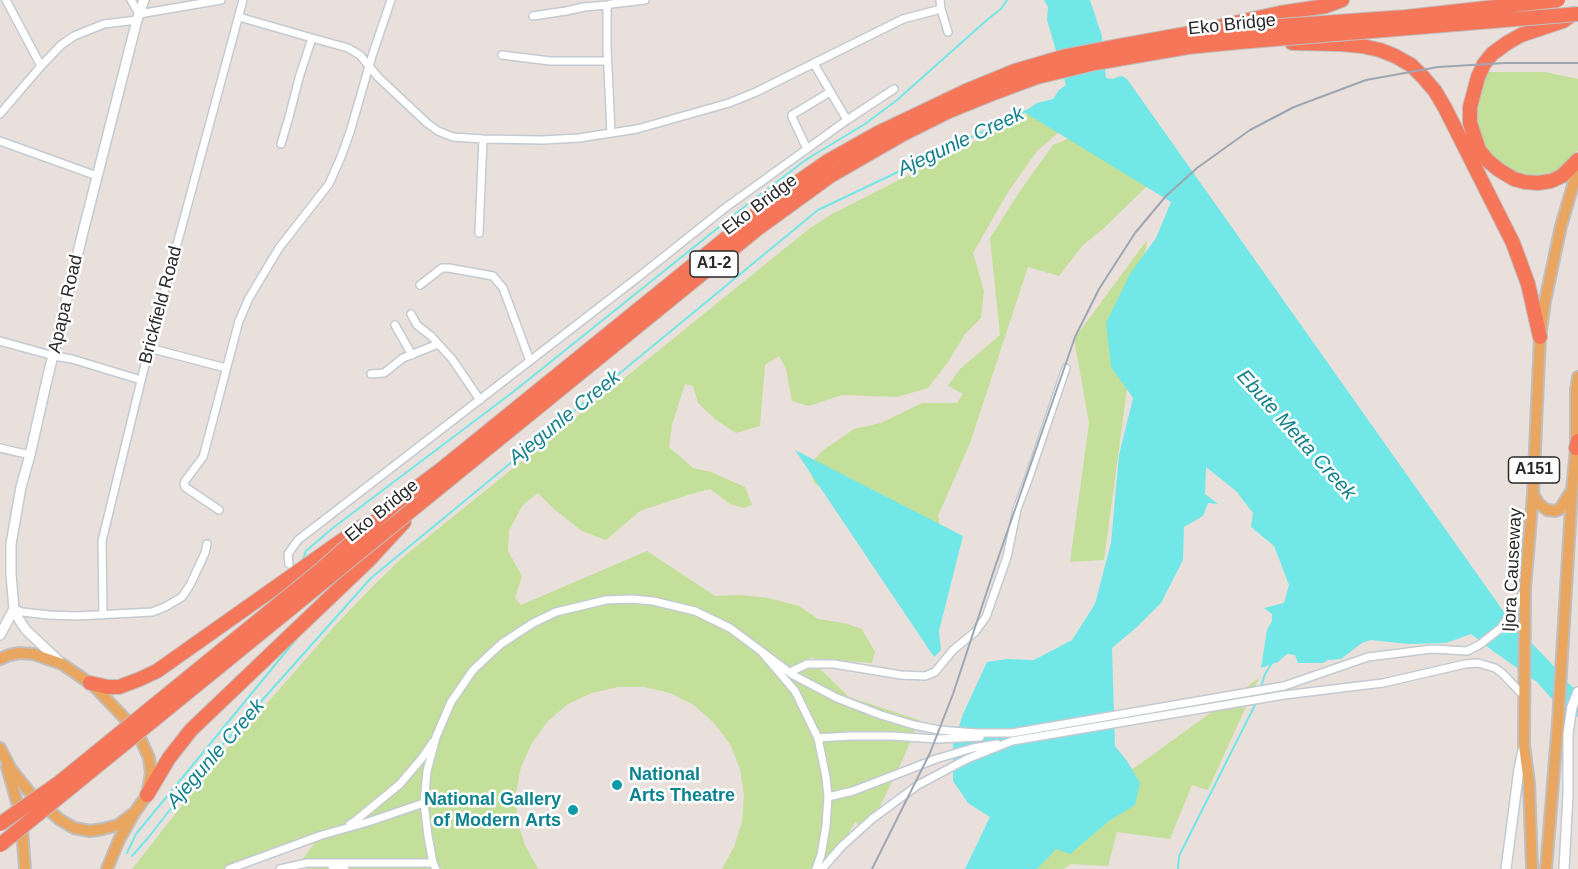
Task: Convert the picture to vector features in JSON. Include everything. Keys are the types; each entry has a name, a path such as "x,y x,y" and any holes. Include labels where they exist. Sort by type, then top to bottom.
{"highway":[{"path":"1196,32 1280,13 1326,6 1342,0"},
{"name":"Eko Bridge","path":"0,824 60,782 318,572 395,504 443,468 753,216 828,161 878,133 966,90 1066,56 1196,32 1406,17 1525,1 1558,0"},
{"path":"1576,14 1507,43 1492,54 1478,77 1470,107 1470,123 1479,150 1488,162 1514,179 1538,183 1551,181 1562,176 1578,160"},
{"name":"Eko Bridge","path":"0,845 758,229 830,176 864,155 949,111 1037,77 1115,59 1188,47 1239,42 1576,14"},
{"path":"1239,42 1362,46 1395,56 1411,65 1424,77 1445,108 1513,243 1528,284 1540,337"},
{"path":"147,795 169,758 190,730 368,561 424,501"},
{"path":"90,683 118,687 158,671 395,504"}],"main road":[{"name":"Ijora Causeway","path":"1532,869 1530,792 1524,745 1525,683 1520,605 1525,589 1533,494 1540,337 1561,226 1578,168"},
{"name":"A151","path":"1546,869 1577,444 1576,390 1578,377"},
{"path":"1533,494 1539,504 1547,510 1555,511 1565,504 1572,490"},
{"path":"0,659 9,654 33,654 63,664 90,683 130,724 141,740 149,758 151,773 147,795 119,840 107,867"},
{"path":"1,750 11,769 32,794 59,819 74,828 90,831 104,829 118,825 135,812"},
{"path":"1,750 21,816 25,869"}],"street":[{"path":"6,0 41,66"},
{"path":"131,0 138,17"},
{"name":"Apapa Road","path":"14,611 11,540 16,509 97,176 144,0"},
{"path":"0,114 41,66 61,45 74,36 104,24 221,0"},
{"name":"Brickfield Road","path":"102,615 102,541 149,348 243,0"},
{"path":"219,510 185,487 185,481 203,457 239,321 249,298 279,248 329,184 341,157 391,0"},
{"path":"532,16 645,0"},
{"path":"940,0 948,32"},
{"path":"608,5 610,134"},
{"path":"239,17 348,48 360,55 369,67 438,131 453,137 543,140 579,138 637,129 729,103 756,92 903,19 941,9"},
{"path":"281,144 312,38"},
{"path":"502,55 550,61 608,61"},
{"path":"814,63 847,120"},
{"path":"289,564 288,555 298,540 725,208 894,89"},
{"path":"807,149 792,115 830,92"},
{"path":"479,233 483,139"},
{"path":"0,141 97,176"},
{"path":"420,285 442,268 449,267 493,276 503,288 530,361"},
{"path":"411,314 417,325 431,336 452,359 480,400"},
{"path":"395,325 412,355"},
{"path":"0,341 72,359 141,380"},
{"path":"371,374 384,373 403,358 438,344"},
{"path":"149,348 226,368"},
{"path":"790,672 807,664 834,664 901,675 925,676 935,672 953,650 975,632 986,617 996,590 1007,557 1017,509 1029,480 1066,368"},
{"path":"0,448 30,455"},
{"path":"14,611 49,615 152,612 183,597 205,553 207,544"},
{"path":"280,869 307,863 434,866 424,803 427,771 436,737 451,702 473,670 501,644 533,623 556,612 606,600 653,601 695,611 730,628 790,672 837,698 881,715 939,730 1012,737"},
{"path":"818,738 849,736 937,739 1012,737 1141,719 1239,699 1368,657 1432,649 1467,651 1492,636 1520,605"},
{"path":"0,635 14,611"},
{"path":"14,611 26,630 63,664"},
{"path":"761,651 795,691 818,738 825,767 828,796 826,826 816,869"},
{"path":"828,796 853,791 936,759 1012,737 1141,711 1383,683 1455,665 1478,663 1488,666 1502,673 1525,697"},
{"path":"1564,869 1569,794 1568,733 1570,717 1578,692"},
{"path":"229,869 356,821 400,784 436,737"},
{"path":"822,869 841,847 872,819 918,785 1012,737"},
{"path":"1506,869 1524,745"},
{"path":"322,835 424,803"},
{"path":"321,863 345,869"}],"green space":[{"path":"1488,72 1545,72 1578,79 1578,150 1568,163 1554,173 1538,176 1505,168 1492,157 1481,142 1476,116 1481,88"},
{"path":"1029,114 1065,127 1037,151 1008,192 973,253 984,291 981,318 965,334 948,362 928,388 897,397 842,395 809,406 792,401 786,369 779,356 765,365 760,426 736,433 715,419 698,403 693,386 685,384 672,425 669,447 693,468 711,472 745,487 752,505 743,508 730,504 710,489 640,511 606,540 582,531 538,493 522,506 509,531 508,551 522,576 515,598 521,605 647,551 715,596 740,595 768,598 799,606 818,619 844,623 862,629 875,652 872,663 809,658 849,697 919,720 869,829 855,822 829,869 722,869 734,847 742,822 744,795 740,769 730,744 714,723 694,705 670,693 645,687 618,687 592,693 568,704 548,721 532,743 521,767 516,793 517,820 525,845 538,869 307,869 302,860 322,833 224,869 132,869 219,758 333,628 402,558 810,228 832,214"},
{"path":"1070,138 1150,183 1103,229 1083,245 1059,276 1028,267 970,443 938,516 941,536 815,484 808,467 822,451 854,429 881,423 922,403 957,403 963,394 948,386 960,369 1000,335 990,238 1053,145"},
{"path":"1147,240 1104,560 1070,562 1089,423 1074,339"},
{"path":"1259,678 1208,790 1192,785 1170,839 1117,832 1108,866 1071,864 1063,869 994,869"}],"water":[{"name":"Ebute Metta Creek","path":"1044,0 1090,0 1102,36 1106,78 1114,79 1122,76 1127,79 1511,622 1578,691 1578,717 1565,710 1537,682 1471,634 1446,643 1408,644 1371,640 1362,643 1341,659 1328,660 1323,663 1298,663 1295,655 1287,654 1278,662 1261,668 1267,630 1272,621 1272,614 1264,608 1284,603 1289,585 1274,546 1251,527 1253,513 1236,491 1206,467 1205,494 1218,504 1208,503 1203,516 1184,527 1183,560 1161,603 1112,648 1115,746 1140,783 1135,805 1109,821 1070,854 1056,849 1037,869 965,869 990,817 968,803 953,781 953,745 963,714 987,662 1007,659 1034,660 1072,640 1095,604 1111,543 1119,455 1133,398 1111,367 1106,323 1130,274 1156,238 1171,202 1024,112 1037,103 1053,99 1066,85 1047,20 1048,7"},
{"path":"795,450 963,536 939,631 941,650 934,657"}],"waterway":[{"path":"302,562 306,551 334,527 513,392 749,203 807,159 865,124 897,100 1001,9 1007,0"},
{"name":"Ajegunle Creek","path":"132,856 208,761 371,578 818,210 1026,111"},
{"path":"127,853 136,834 298,637"},
{"path":"1261,687 1272,663"},
{"path":"1178,869 1179,856 1257,701"}],"railway":[{"path":"872,869 930,753 953,694 1075,337 1099,289 1135,233 1166,196 1197,168 1250,130 1294,107 1366,80 1438,67 1505,63 1578,63"}],"place":[{"name":"National Arts Theatre","path":"617,785"},
{"name":"National Gallery of Modern Arts","path":"573,810"}]}
